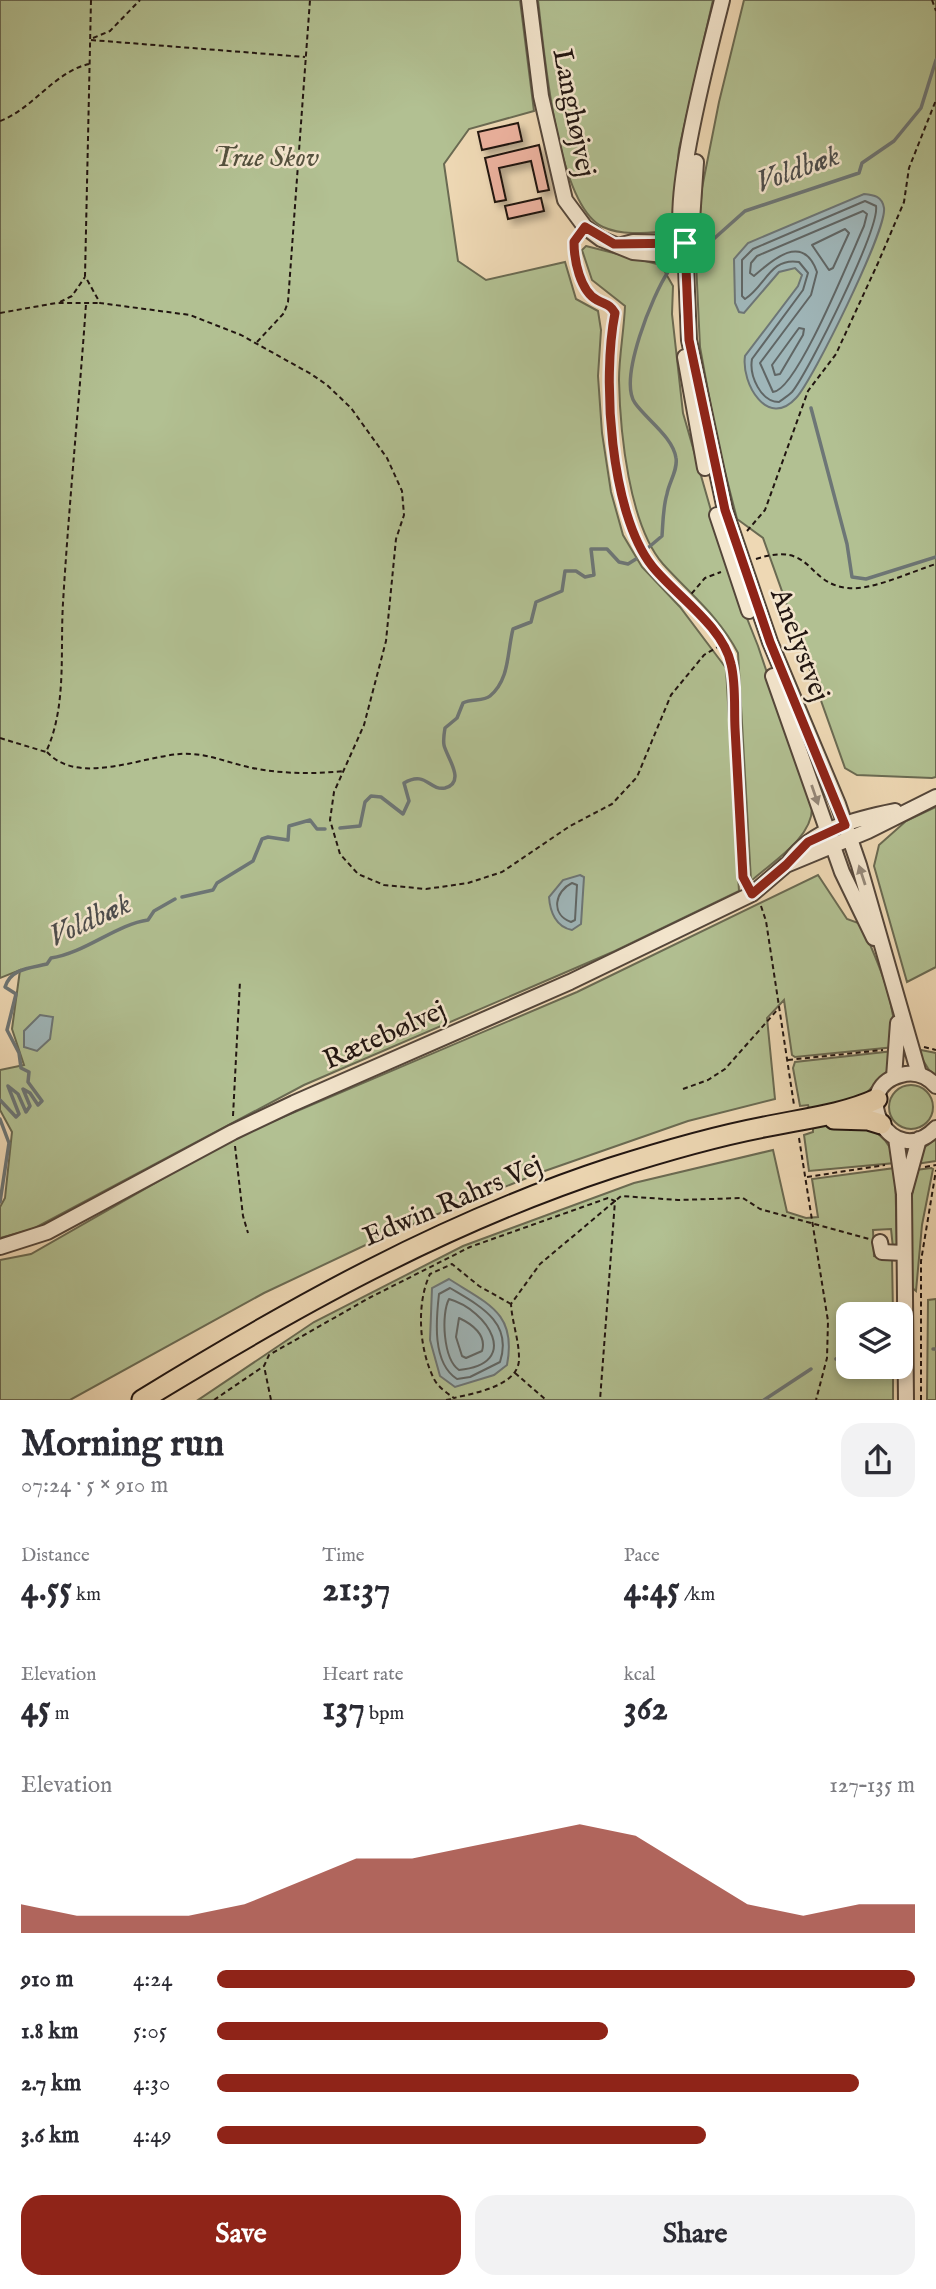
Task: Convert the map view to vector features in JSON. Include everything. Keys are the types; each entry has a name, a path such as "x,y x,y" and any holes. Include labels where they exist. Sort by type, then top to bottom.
{"highway":[{"path":"812,1119 877,1099"},
{"path":"812,1119 869,1120 881,1124"},
{"name":"Edwin Rahrs Vej","path":"142,1400 337,1284 503,1208 664,1152 765,1127 812,1119"}],"street":[{"name":"Langhøjvej","path":"529,0 541,96 565,200 585,227 601,239 622,245 633,242 685,250"},
{"name":"Anelystvej","path":"722,0 697,92 683,193 680,236 685,250 689,340 713,461 735,540 737,565 847,831 919,1074"},
{"name":"Anelystvej","path":"689,340 684,347 693,412 737,565 830,839 886,961"},
{"name":"Rætebølvej","path":"0,1247 47,1232 233,1132 570,982 752,894 808,842 830,839 847,831 862,818 907,809 936,797"},
{"name":"Anelystvej","path":"894,1077 898,1048 898,1004"},
{"path":"906,1400 904,1195 896,1138 881,1124 877,1099 883,1086 894,1077 919,1074 936,1086"},
{"path":"896,1138 919,1139 936,1128"},
{"path":"904,1195 919,1139"},
{"path":"880,1242 882,1252 904,1253"}],"path":[{"path":"91,0 85,276 100,303"},
{"path":"90,40 110,31 140,0"},
{"path":"257,342 284,313 288,302 310,0"},
{"path":"932,0 936,11"},
{"path":"90,40 306,57"},
{"path":"0,121 31,104 52,84 90,63"},
{"path":"735,540 759,520 765,510 808,391 836,354 878,263 904,202 909,168 936,100"},
{"path":"585,227 574,242 579,274 595,299 610,304 615,313 609,390 620,478 630,527 639,548 653,568 686,601 721,645 731,663 743,877 762,908 766,921 794,1105"},
{"path":"57,303 72,296 85,276"},
{"path":"0,313 57,303 100,303 190,315 257,342 327,385 351,408 387,458 402,491 404,515 396,539 386,641 364,724 334,792 330,820 340,854 358,874 384,885 426,889 468,883 502,872 570,826 612,804 637,777 671,695 704,655 721,645"},
{"path":"47,752 54,735 60,686 63,605 86,304"},
{"path":"686,601 705,578 773,554 792,554 825,578 846,588 870,585 936,564"},
{"path":"0,738 47,752 56,762 83,768 181,754 203,755 256,769 282,772 344,771"},
{"path":"240,981 233,1132 243,1216 248,1233"},
{"path":"683,1089 708,1080 725,1069 780,1007"},
{"path":"788,1060 898,1048"},
{"path":"799,1137 829,1339 816,1400"},
{"path":"806,1177 900,1165"},
{"path":"921,1400 921,1261 936,1170"},
{"path":"446,1400 501,1383 515,1373 520,1362 511,1304 540,1264 621,1196 678,1200 732,1196 743,1198 760,1209 880,1242"},
{"path":"214,1400 264,1366 269,1355 304,1334 471,1247 601,1198 615,1201"},
{"path":"600,1400 615,1201"},
{"path":"454,1398 435,1382 425,1355 421,1304 430,1274 452,1264 479,1286 511,1304"},
{"path":"264,1366 271,1400"},
{"path":"515,1373 546,1400"}],"green space":[{"name":"True Skov","path":"0,0 520,0 534,111 469,129 444,164 458,261 486,280 565,262 576,299 598,311 601,330 598,376 602,433 611,492 623,535 642,567 680,607 726,668 739,891 615,951 304,1085 33,1229 0,1238 0,1207 5,1198 12,1132 0,1110 0,1070 24,1065 12,1029 20,970 0,978"},
{"path":"538,0 713,0 679,149 672,218 667,231 618,232 603,227 587,213 574,189 555,124"},
{"path":"744,0 936,0 936,777 932,778 857,775 845,768 763,538 737,519 717,441 700,347 696,262 702,188 719,102"},
{"path":"586,246 661,265 673,286 672,314 683,413 729,573 758,646 812,807 811,818 799,839 751,881 738,653 713,616 663,564 651,547 642,526 634,502 624,451 620,401 619,371 625,306 592,280 582,250"},
{"path":"936,807 936,967 907,982 874,866 879,845 906,821"},
{"path":"818,875 847,919 861,924 890,999 895,1047 795,1057 792,1055 784,1000 767,1018 775,1099 688,1121 539,1173 391,1233 264,1293 70,1400 0,1400 0,1260 31,1254 234,1138 577,992"},
{"path":"916,1049 936,1053 936,1075 929,1070"},
{"path":"894,1051 891,1067 859,1101 810,1112 808,1105 800,1106 793,1068 795,1062"},
{"path":"911,1085 926,1092 933,1107 926,1122 911,1129 896,1122 889,1107 896,1092"},
{"path":"850,1123 880,1135 889,1146 895,1163 809,1171 804,1135 813,1132 813,1126"},
{"path":"936,1139 936,1161 916,1164 922,1149"},
{"path":"773,1150 787,1212 806,1218 818,1217 812,1179 895,1168 897,1247 893,1248 891,1229 873,1230 874,1256 892,1258 893,1302 836,1302 836,1379 893,1379 893,1400 198,1400 314,1322 463,1246 634,1183"},
{"path":"933,1169 922,1225 916,1291 910,1286 909,1215 916,1170"},
{"path":"936,1299 936,1400 927,1400 928,1300"}],"water":[{"path":"864,194 879,199 884,208 874,244 848,304 796,398 786,406 767,406 758,399 747,379 745,356 798,286 802,275 795,268 779,272 744,313 739,312 735,303 734,259 748,243"},
{"path":"580,875 584,877 581,924 572,930 562,926 555,918 549,897 563,880"},
{"path":"40,1015 53,1017 50,1039 37,1051 24,1047 24,1031"},
{"path":"449,1279 487,1303 496,1312 508,1333 509,1347 507,1365 494,1375 455,1387 440,1376 430,1340 432,1288"}],"building":[{"path":"518,123 522,141 482,150 478,132"},
{"path":"539,145 549,190 538,192 531,161 499,168 506,200 495,202 485,158"},
{"path":"541,198 544,211 508,219 505,206"}],"waterway":[{"name":"Voldbæk","path":"708,244 745,211 859,173 862,163 894,141 921,108 936,60"},
{"name":"Voldbæk","path":"649,547 662,536 665,504 676,458 665,436 635,403 631,391 631,376 646,317 668,272"},
{"path":"811,408 847,544 852,577 866,579 936,557"},
{"name":"Voldbæk","path":"340,828 360,826 365,802 371,796 381,797 403,814 409,801 404,783 411,780 422,780 440,788 451,785 455,775 444,745 445,728 457,718 463,703 487,698 501,682 513,629 531,622 536,602 562,591 565,571 576,571 585,577 594,575 591,549 607,549 619,562 628,564 636,559"},
{"name":"Voldbæk","path":"182,897 213,890 217,883 253,861 262,839 268,837 288,840 289,826 310,820 317,829 325,829"},
{"name":"Voldbæk","path":"0,1100 16,1117 19,1114 8,1086 18,1094 26,1112 30,1106 23,1089 30,1093 38,1105 42,1101 28,1082 29,1072 21,1068 19,1053 7,1030 16,994 5,987 12,976 22,970 47,964 51,958 76,951 125,927 148,920 154,911 175,899"},
{"name":"Voldbæk","path":"0,1119 9,1143 0,1202"},
{"path":"764,1400 811,1369"}],"route":[{"path":"585,227 601,239 614,244 685,243 689,340 725,510 792,701 845,825 808,842 752,894 743,877 731,663 704,620 653,568 639,548 630,527 613,433 609,390 609,357 615,313 610,304 595,299 587,290 579,274 574,250 574,242 585,227"}]}
